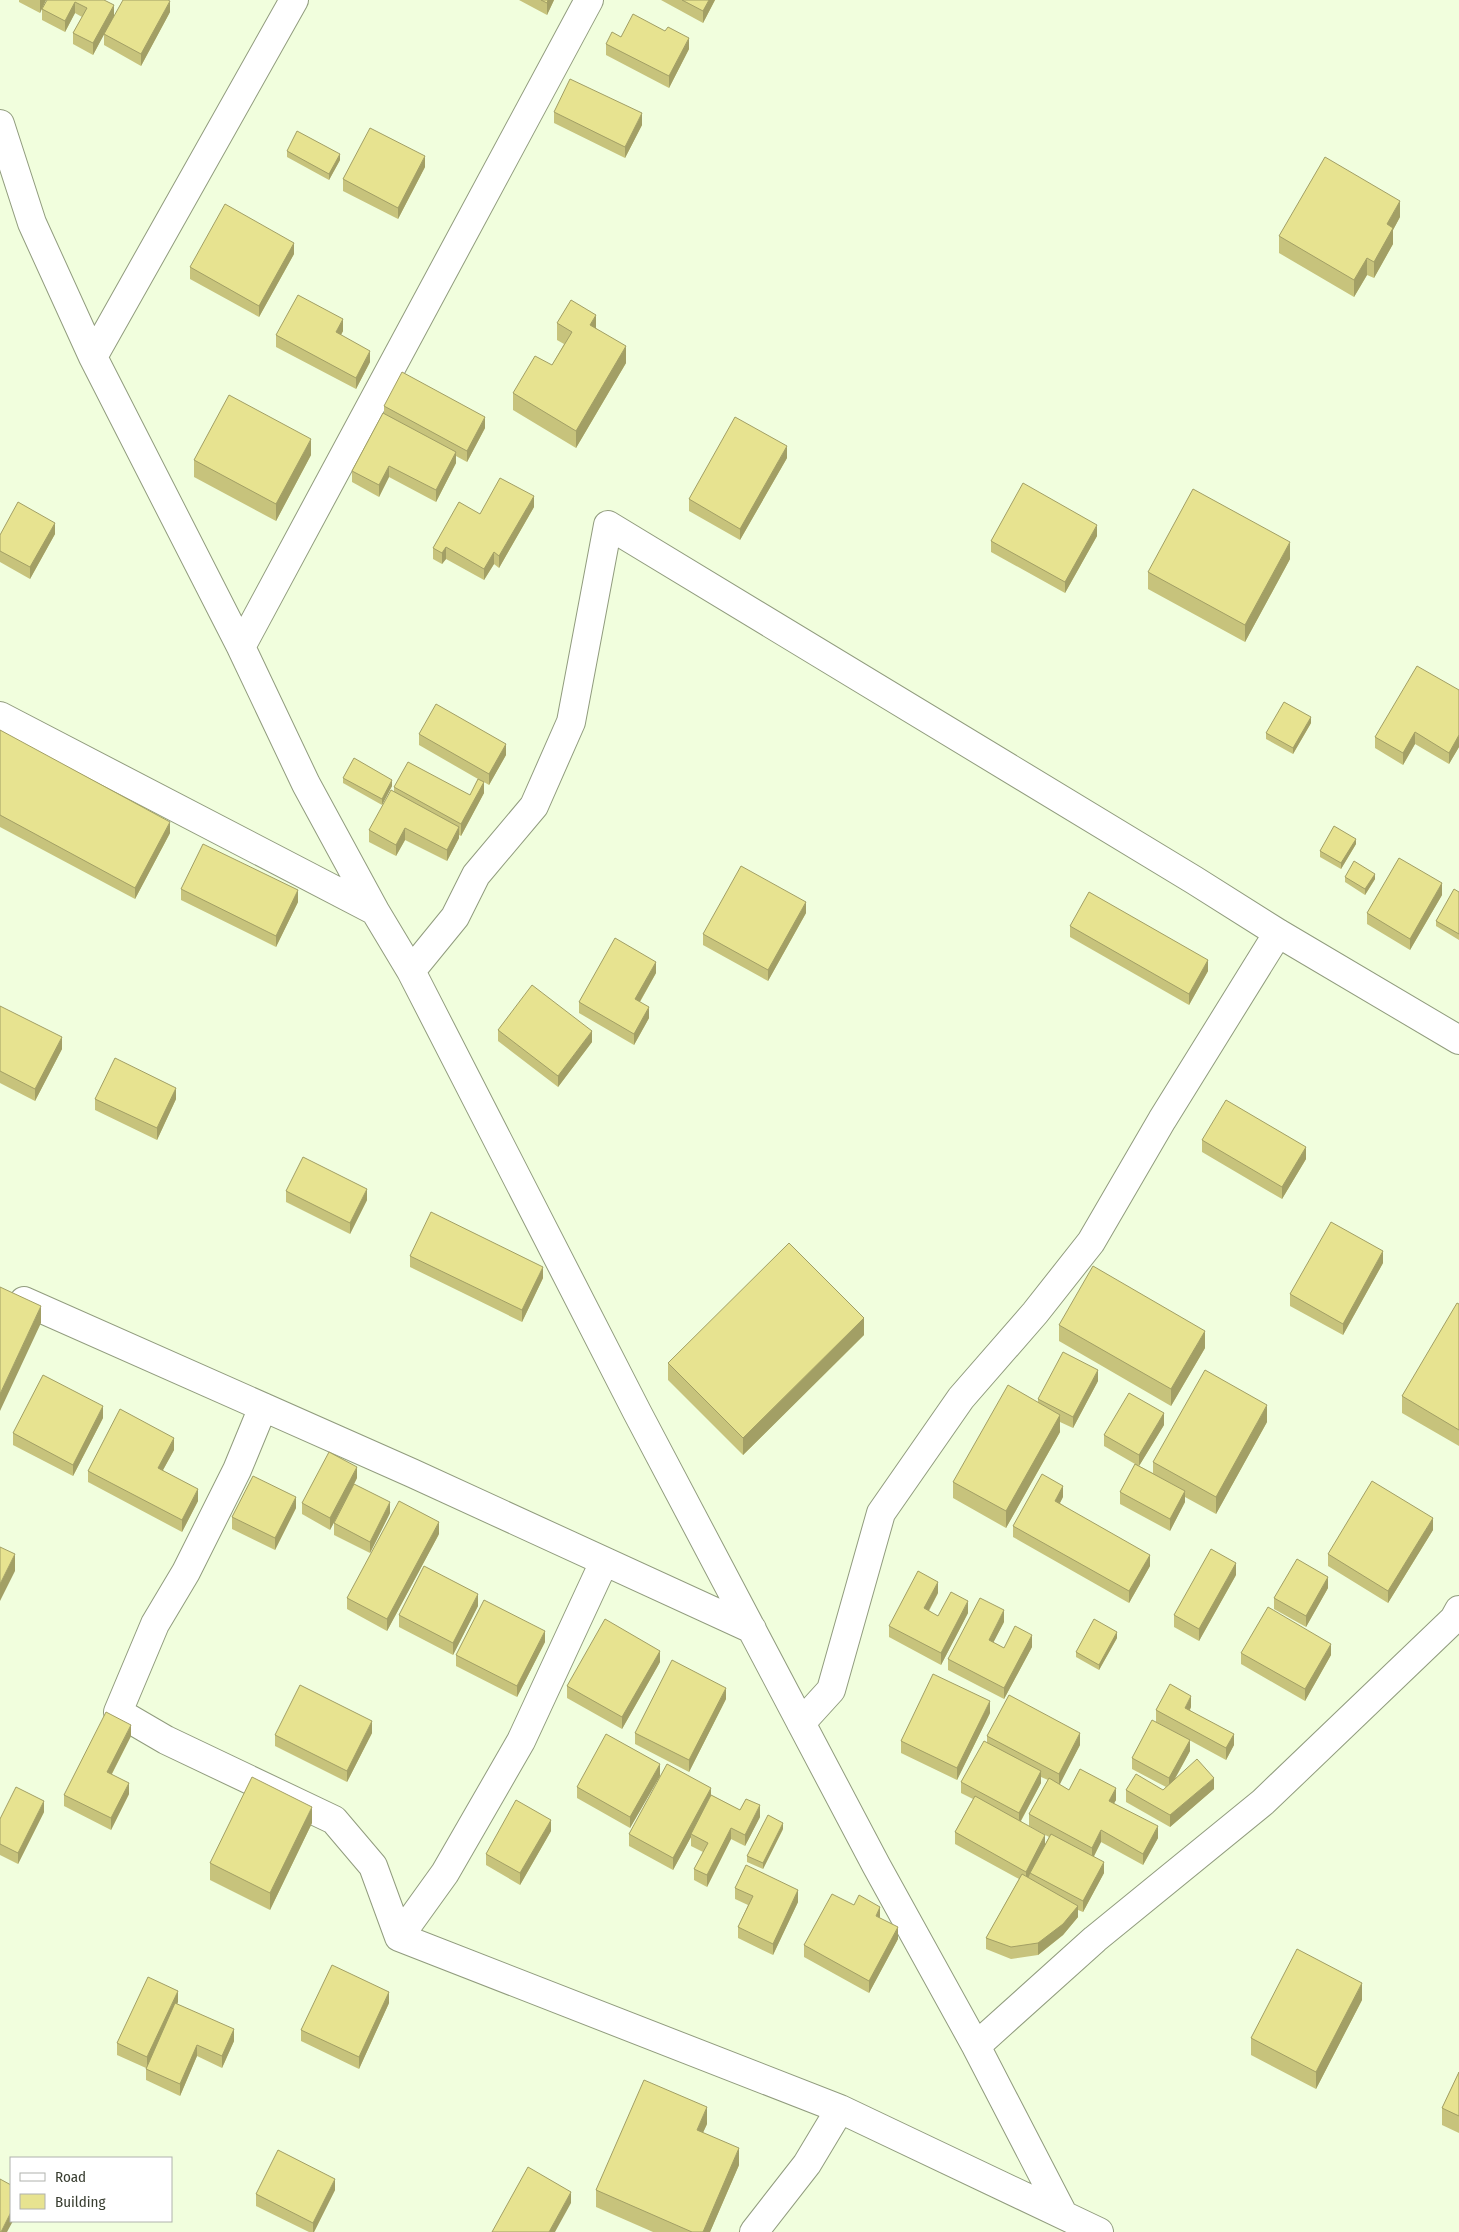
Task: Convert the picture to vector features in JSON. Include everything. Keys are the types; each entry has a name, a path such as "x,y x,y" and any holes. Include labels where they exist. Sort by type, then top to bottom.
{"street":[{"path":"93,357 294,0"},
{"path":"241,647 589,0"},
{"path":"0,124 32,223 93,357 241,647 306,784 375,911 411,971 637,1412 800,1723 976,2046 1063,2214"},
{"path":"411,971 455,917 476,875 534,806 571,722 608,525 1194,880 1278,933 1459,1040"},
{"path":"0,716 375,911"},
{"path":"800,1723 831,1690 881,1513 961,1398 1035,1313 1091,1242 1162,1120 1278,933"},
{"path":"24,1301 263,1407 752,1629"},
{"path":"263,1407 224,1496 186,1572 155,1624 118,1712 166,1740 334,1820 373,1866 399,1937 840,2109 1099,2232"},
{"path":"399,1937 445,1873 521,1741 604,1562"},
{"path":"976,2046 1095,1940 1263,1802 1384,1688 1454,1619 1459,1610"},
{"path":"754,2232 807,2164 840,2109"}],"building":[{"path":"47,0 104,0 114,5 93,43 73,33 87,8 75,2 65,21 42,9"},
{"path":"123,0 170,1 141,54 104,34"},
{"path":"682,0 709,0 703,11"},
{"path":"633,14 665,31 668,27 689,38 669,76 606,44 612,32 621,37"},
{"path":"570,79 642,113 625,147 554,112"},
{"path":"370,128 425,156 398,208 343,179"},
{"path":"297,131 340,154 329,174 287,151"},
{"path":"1325,157 1400,201 1387,224 1393,228 1374,262 1367,258 1354,280 1279,236"},
{"path":"225,204 294,243 259,306 190,267"},
{"path":"298,295 343,319 336,332 370,351 356,378 276,335"},
{"path":"571,300 596,315 590,325 626,346 576,431 513,393 535,356 552,365 572,332 557,323"},
{"path":"402,372 485,417 467,451 384,406"},
{"path":"229,395 311,439 276,504 194,460"},
{"path":"383,413 456,452 436,490 389,466 379,485 352,471"},
{"path":"735,417 787,446 740,529 689,499"},
{"path":"500,478 534,496 499,556 494,552 484,569 446,547 442,553 433,548 459,502 480,514"},
{"path":"1023,483 1097,525 1065,582 991,541"},
{"path":"1193,489 1290,542 1245,625 1148,572"},
{"path":"18,502 55,523 30,567 0,551 0,535"},
{"path":"1417,666 1459,690 1459,735 1449,753 1415,732 1403,753 1375,737"},
{"path":"1284,702 1311,717 1293,748 1266,733"},
{"path":"436,704 506,744 489,774 419,734"},
{"path":"0,730 170,822 135,888 0,815"},
{"path":"354,758 392,780 382,799 343,778"},
{"path":"408,762 470,795 478,779 484,782 461,824 394,787"},
{"path":"391,790 459,827 447,850 405,828 396,845 369,830"},
{"path":"1334,826 1356,839 1341,863 1320,851"},
{"path":"203,844 298,890 276,936 181,889"},
{"path":"1399,858 1442,883 1410,939 1367,913"},
{"path":"1354,861 1375,874 1365,889 1345,877"},
{"path":"741,866 806,902 768,970 703,934"},
{"path":"1454,889 1459,892 1459,934 1436,921"},
{"path":"1089,892 1208,960 1189,994 1070,926"},
{"path":"615,938 656,962 635,999 649,1007 634,1034 579,1002"},
{"path":"532,985 592,1031 558,1076 498,1030"},
{"path":"0,1006 62,1037 35,1089 0,1071"},
{"path":"115,1058 176,1088 157,1128 95,1099"},
{"path":"1226,1100 1306,1147 1282,1187 1202,1140"},
{"path":"303,1157 367,1189 350,1223 286,1191"},
{"path":"431,1212 543,1267 522,1310 410,1256"},
{"path":"1331,1222 1383,1251 1343,1324 1290,1294"},
{"path":"789,1243 864,1318 743,1438 668,1363"},
{"path":"1093,1266 1205,1331 1171,1389 1059,1325"},
{"path":"0,1287 41,1306 0,1394"},
{"path":"1457,1303 1459,1304 1459,1430 1402,1396"},
{"path":"1063,1352 1098,1370 1073,1417 1038,1399"},
{"path":"1205,1370 1267,1405 1216,1497 1153,1462"},
{"path":"43,1375 103,1406 73,1465 13,1433"},
{"path":"1008,1385 1060,1415 1006,1511 953,1482"},
{"path":"1129,1393 1164,1413 1139,1455 1104,1435"},
{"path":"120,1409 174,1438 158,1468 198,1489 182,1520 88,1471"},
{"path":"329,1452 357,1467 330,1518 302,1503"},
{"path":"1135,1464 1185,1491 1170,1519 1120,1492"},
{"path":"1042,1474 1063,1486 1055,1501 1150,1555 1129,1591 1013,1526"},
{"path":"253,1476 296,1497 275,1538 232,1517"},
{"path":"1372,1481 1433,1518 1388,1591 1328,1554"},
{"path":"354,1484 390,1502 370,1542 334,1523"},
{"path":"399,1501 439,1522 387,1619 347,1598"},
{"path":"0,1547 15,1554 0,1584"},
{"path":"1211,1549 1236,1563 1199,1629 1174,1615"},
{"path":"1297,1559 1328,1577 1306,1616 1274,1598"},
{"path":"424,1566 478,1594 453,1643 399,1615"},
{"path":"918,1571 938,1582 924,1608 938,1616 951,1592 968,1601 941,1653 889,1626"},
{"path":"980,1598 1004,1610 989,1640 1004,1648 1015,1626 1032,1635 1004,1688 948,1659"},
{"path":"484,1600 545,1631 517,1686 456,1655"},
{"path":"1268,1607 1331,1644 1305,1689 1241,1653"},
{"path":"605,1619 660,1651 622,1717 567,1686"},
{"path":"1094,1619 1117,1632 1099,1665 1076,1652"},
{"path":"672,1660 726,1688 689,1760 635,1733"},
{"path":"933,1674 990,1701 957,1768 901,1741"},
{"path":"1170,1684 1191,1696 1185,1708 1234,1734 1226,1748 1156,1710"},
{"path":"300,1685 372,1721 347,1771 275,1735"},
{"path":"1009,1695 1080,1733 1059,1774 987,1736"},
{"path":"106,1712 131,1725 107,1772 129,1783 111,1818 64,1795"},
{"path":"1152,1720 1190,1740 1169,1778 1132,1758"},
{"path":"606,1734 660,1764 630,1817 577,1787"},
{"path":"984,1741 1041,1771 1019,1813 961,1782"},
{"path":"1197,1759 1214,1778 1170,1815 1126,1790 1136,1774 1163,1790"},
{"path":"667,1764 711,1788 673,1858 629,1834"},
{"path":"1080,1769 1116,1788 1109,1801 1158,1826 1143,1854 1101,1830 1092,1848 1029,1814 1049,1778 1069,1790"},
{"path":"252,1777 312,1807 270,1893 210,1863"},
{"path":"16,1787 44,1801 18,1853 0,1844 0,1819"},
{"path":"711,1795 740,1810 746,1799 760,1805 745,1835 731,1828 707,1875 694,1869 708,1843 691,1834"},
{"path":"975,1796 1045,1835 1026,1872 955,1832"},
{"path":"516,1800 551,1820 520,1873 486,1854"},
{"path":"768,1815 783,1823 763,1863 747,1856"},
{"path":"1051,1834 1104,1862 1083,1901 1030,1873"},
{"path":"746,1865 798,1890 773,1944 738,1927 753,1896 735,1888"},
{"path":"1022,1874 1078,1906 1063,1924 1038,1943 1011,1947 986,1938"},
{"path":"832,1894 854,1905 859,1895 880,1907 876,1916 898,1927 869,1981 804,1945"},
{"path":"1297,1949 1362,1983 1316,2072 1251,2038"},
{"path":"332,1965 389,1992 359,2057 301,2030"},
{"path":"148,1977 178,1991 147,2057 117,2043"},
{"path":"175,2003 234,2029 222,2056 197,2045 180,2084 146,2069"},
{"path":"1459,2072 1459,2116 1442,2108"},
{"path":"644,2080 707,2107 697,2130 739,2148 703,2232 692,2232 596,2190"},
{"path":"278,2150 335,2179 313,2223 256,2194"},
{"path":"528,2167 571,2192 549,2232 492,2232"},
{"path":"0,2179 10,2184 10,2214 0,2232"}]}
